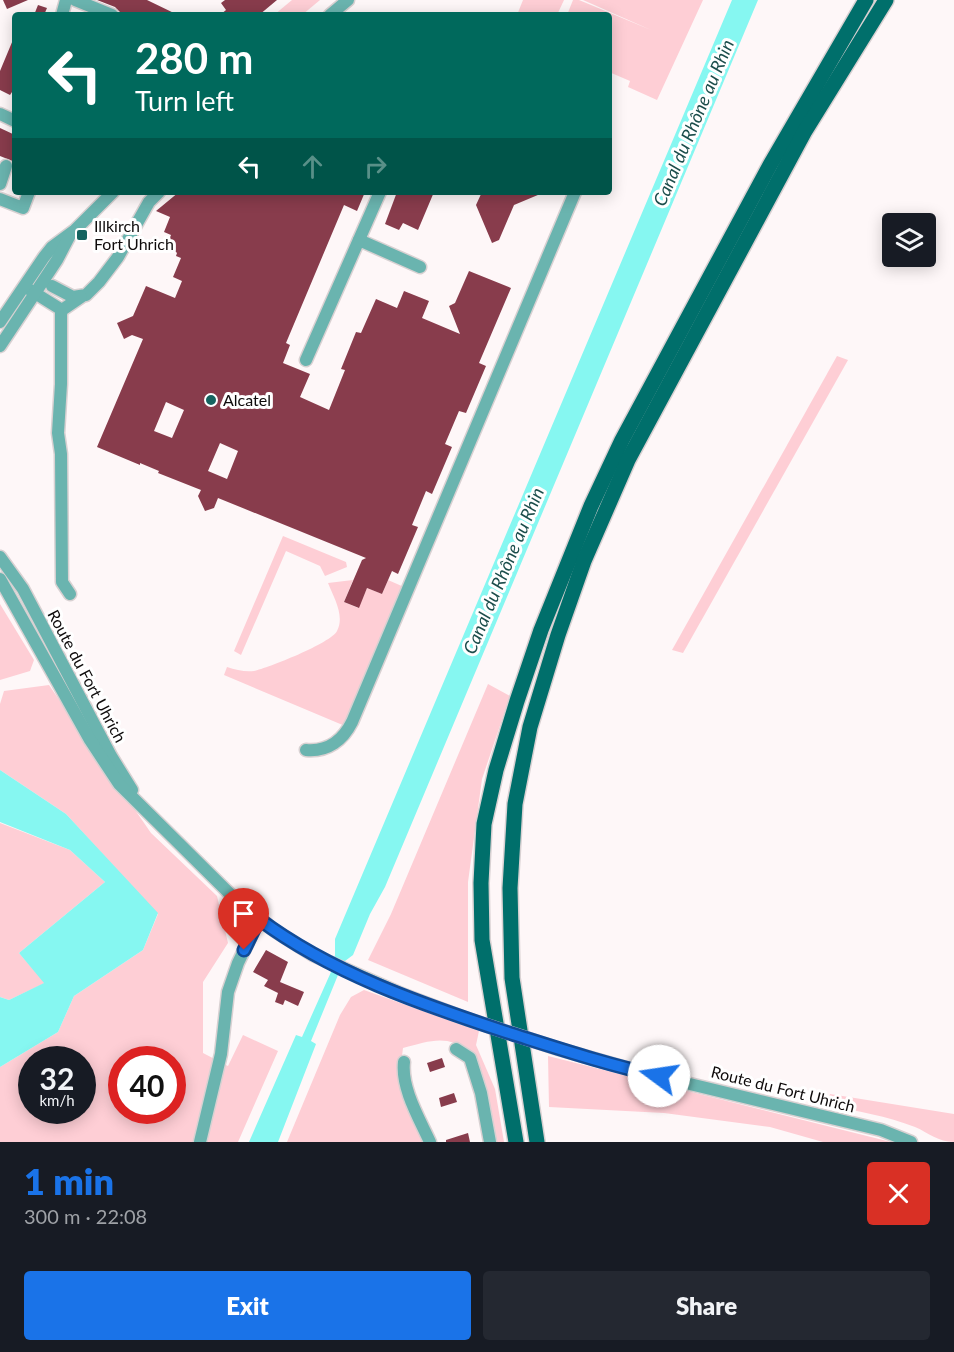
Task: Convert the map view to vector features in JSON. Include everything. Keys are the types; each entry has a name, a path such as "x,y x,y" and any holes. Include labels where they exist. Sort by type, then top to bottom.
{"main road":[{"path":"516,1142 482,940 481,883 484,824 496,770 517,701 541,630 586,516 622,440 770,165 866,0"},
{"path":"537,1142 512,978 510,888 515,804 530,727 558,635 584,561 628,460 805,131 886,0"}],"street":[{"path":"75,0 104,12"},
{"path":"334,12 348,0"},
{"path":"0,184 6,166"},
{"path":"0,199 22,208 28,195"},
{"path":"0,322 52,247 72,233 110,195"},
{"path":"62,310 99,282 118,257 149,202 156,195"},
{"path":"306,360 379,195"},
{"path":"306,750 319,750 334,744 346,733 352,722 574,195"},
{"path":"0,346 72,233"},
{"path":"358,240 420,267"},
{"path":"24,286 62,310"},
{"path":"52,286 65,294 81,297"},
{"path":"62,310 58,433 61,454 62,582 70,594"},
{"name":"Route du Fort Uhrich","path":"0,557 22,589 111,756 145,811"},
{"name":"Route du Fort Uhrich","path":"0,579 90,740 119,784 145,811 248,902 259,919 288,940 319,958 467,1019 559,1049 640,1072 881,1130 911,1142"},
{"path":"248,902 238,916 252,932"},
{"path":"200,1142 221,1054 228,992 238,963 259,919"},
{"path":"456,1050 470,1058 481,1093 490,1142"},
{"path":"404,1062 403,1072 414,1109 430,1142"}],"shaded area":[{"path":"292,0 320,0 306,12 278,12"},
{"path":"523,0 564,0 558,12 518,12"},
{"path":"573,0 579,0 608,12 568,12"},
{"path":"583,0 703,0 657,100 628,87 630,81 612,73 612,14 651,30"},
{"path":"837,356 848,360 683,653 672,650"},
{"path":"283,536 346,562 347,567 325,576 320,566 286,551 241,655 234,651"},
{"path":"353,580 344,602 358,608 367,588 382,594 388,580 404,587 345,726 224,675 227,667 240,671 254,671 272,665 312,648 332,636 337,631 340,619 338,607 328,583"},
{"path":"0,604 34,660 30,671 0,680"},
{"path":"488,684 510,696 482,779 468,882 468,1002 368,960 391,914"},
{"path":"49,685 151,833 217,896 228,943 203,982 203,1053 228,1066 243,1035 278,1051 238,1142 0,1142 0,1067 18,1056 18,1124 96,1124 96,1046 35,1046 58,1032 74,996 143,950 158,914 66,814 0,770 0,704 4,691"},
{"path":"0,823 70,850 105,882 19,953 45,983 9,1000 0,997"},
{"path":"364,990 479,1031 476,1045 495,1089 504,1142 494,1142 471,1052 454,1043 438,1041 403,1048 400,1072 425,1142 287,1142 340,1015 351,997"},
{"path":"548,1056 891,1142 823,1142 770,1127 664,1113 549,1107"},
{"path":"830,1094 954,1114 954,1142 938,1139 915,1127 894,1120 827,1105"}],"water":[{"name":"Canal du Rhône au Rhin","path":"732,0 758,0 385,887 370,914 353,955 345,961 338,975 311,1041 316,1044 278,1142 249,1142 296,1035 302,1037 331,972 335,955 335,939"},
{"path":"0,770 66,814 158,913 143,950 74,996 58,1032 35,1046 18,1046 18,1056 0,1067 0,997 9,1000 44,983 19,953 105,882 70,850 0,822"}],"building":[{"path":"3,0 28,0 7,9"},
{"path":"97,0 147,0 172,12 120,12 115,7"},
{"path":"225,0 277,0 263,12 224,12 226,10 221,3"},
{"path":"38,5 47,8 45,12 35,12"},
{"path":"12,42 12,92 10,95 0,90 0,71"},
{"path":"0,128 12,134 12,161 0,156"},
{"name":"Alcatel","path":"175,195 364,195 357,211 344,205 286,343 290,345 283,363 310,374 300,397 329,410 345,370 341,369 356,332 361,333 376,299 397,308 404,291 429,301 422,318 460,334 449,306 455,303 469,271 511,288 479,363 486,366 466,413 459,411 445,444 452,447 432,494 426,491 412,525 418,527 398,574 392,571 382,594 367,588 359,608 344,602 362,560 366,558 218,498 214,508 205,511 198,496 201,490 97,447 143,339 132,335 124,339 117,323 133,316 146,286 175,298 182,281 173,277 181,258 176,256 172,241 169,240 171,235 164,232 170,217 156,211","holes":["166,402 184,410 172,438 154,431","220,443 238,451 227,479 208,471"]},
{"path":"396,195 433,195 418,230 403,223 399,230 385,224"},
{"path":"481,195 538,195 514,205 499,240 492,243 476,205"},
{"path":"266,950 288,962 280,982 304,992 298,1006 285,1000 283,1005 275,1002 278,993 264,986 268,980 253,972"},
{"path":"442,1058 445,1067 430,1072 427,1063"},
{"path":"454,1093 457,1102 441,1107 439,1098"},
{"path":"468,1133 470,1142 446,1142 446,1140"}],"place":[{"name":"Illkirch Fort Uhrich","path":"82,235"},
{"name":"Alcatel","path":"211,400"}],"route":[{"path":"244,950 259,919 288,940 319,958 446,1012 559,1049 659,1076"}]}
